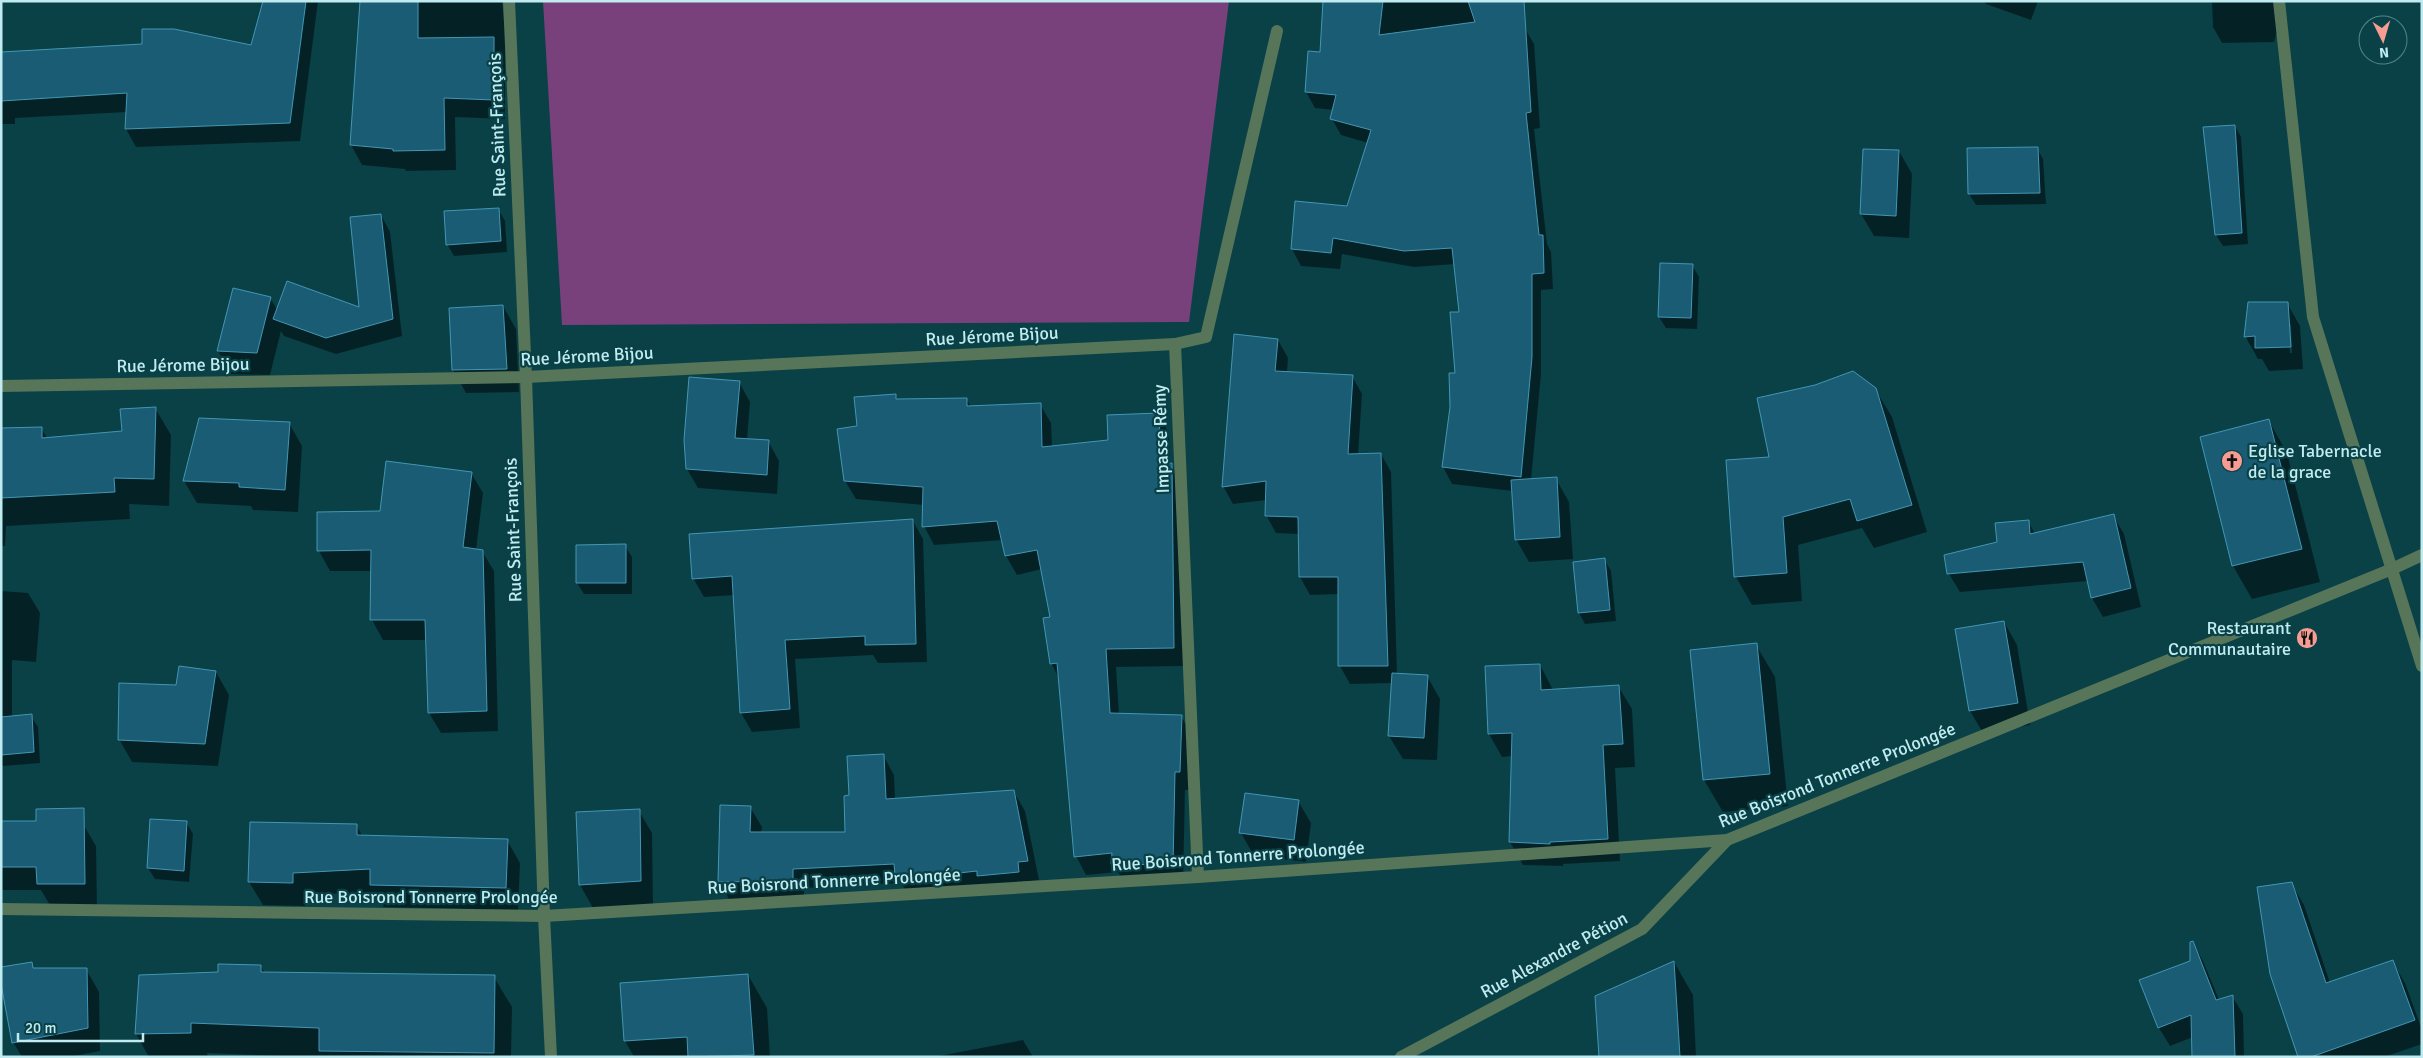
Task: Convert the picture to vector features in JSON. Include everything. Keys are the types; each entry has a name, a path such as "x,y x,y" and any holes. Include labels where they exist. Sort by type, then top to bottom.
{"street":[{"name":"Rue Saint-François","path":"509,1 526,377 544,916 551,1057"},
{"path":"2279,1 2313,317 2422,666"},
{"path":"1175,344 1206,336 1277,31"},
{"name":"Rue Jérome Bijou","path":"1,386 526,377 1175,344"},
{"name":"Impasse Rémy","path":"1175,344 1198,877"},
{"name":"Rue Boisrond Tonnerre Prolongée","path":"1,909 544,916 1198,877 1727,840 2392,569 2422,555"},
{"name":"Rue Alexandre Pétion","path":"1401,1057 1642,929 1727,840"}],"shaded area":[{"path":"543,1 1229,1 1189,322 562,325"}],"building":[{"path":"263,1 306,1 290,123 125,129 127,93 1,101 1,52 142,44 142,29 174,29 251,45"},
{"path":"360,1 418,1 418,38 494,37 494,100 444,98 445,150 393,151 393,149 350,145"},
{"path":"1323,1 1383,1 1379,35 1475,22 1468,1 1524,1 1531,112 1526,113 1539,235 1543,235 1544,273 1532,274 1532,357 1521,477 1442,467 1450,407 1449,373 1455,373 1450,312 1459,312 1452,248 1404,251 1333,238 1331,253 1291,249 1295,201 1347,206 1371,130 1330,119 1336,95 1305,92 1308,51 1320,52"},
{"path":"2235,125 2242,233 2215,235 2203,127"},
{"path":"2038,147 2040,193 1968,194 1967,148"},
{"path":"1863,149 1899,150 1896,216 1860,214"},
{"path":"499,208 501,241 446,245 444,211"},
{"path":"381,214 393,319 326,338 273,319 287,281 359,307 350,217"},
{"path":"1660,263 1693,264 1691,318 1658,317"},
{"path":"233,288 271,297 257,353 217,351"},
{"path":"2248,302 2288,302 2291,347 2255,348 2255,336 2244,337"},
{"path":"503,305 507,369 452,370 449,308"},
{"path":"1234,334 1278,339 1275,371 1353,375 1348,454 1381,453 1388,666 1338,666 1338,577 1299,577 1298,517 1265,516 1266,481 1222,487"},
{"path":"1853,371 1876,388 1912,505 1857,521 1850,499 1783,517 1787,573 1734,577 1726,460 1769,457 1757,398 1815,385"},
{"path":"689,377 740,381 735,438 769,440 767,475 686,469 684,440"},
{"path":"896,394 896,399 967,398 967,406 1041,403 1042,447 1108,440 1107,415 1159,413 1161,464 1172,463 1174,648 1106,649 1110,713 1182,715 1180,772 1175,772 1173,865 1111,864 1112,853 1074,857 1057,663 1050,664 1043,618 1050,617 1037,550 1005,556 997,521 922,527 923,487 844,481 837,429 857,426 854,397"},
{"path":"156,407 154,479 114,478 115,492 1,498 1,428 42,427 42,438 122,431 120,409"},
{"path":"199,418 290,422 285,490 239,487 239,483 183,481"},
{"path":"2269,419 2302,549 2232,566 2200,437"},
{"path":"386,461 472,472 463,547 483,550 487,711 428,713 425,620 370,620 371,550 317,551 317,512 380,511"},
{"path":"1557,477 1560,537 1515,540 1511,480"},
{"path":"2114,514 2131,588 2091,598 2083,562 1947,574 1944,555 1997,542 1995,523 2029,520 2030,534"},
{"path":"913,519 916,644 865,645 865,636 785,640 790,709 740,713 732,576 692,579 689,534"},
{"path":"626,544 626,583 576,583 576,545"},
{"path":"1605,558 1610,610 1578,613 1573,562"},
{"path":"2004,621 2018,703 1969,711 1955,629"},
{"path":"1757,643 1770,774 1703,780 1690,650"},
{"path":"1540,664 1541,690 1619,685 1623,744 1603,745 1608,839 1550,842 1550,844 1509,842 1512,733 1488,734 1485,666"},
{"path":"179,666 216,671 205,744 118,740 119,683 176,685"},
{"path":"1392,673 1428,675 1424,738 1388,736"},
{"path":"32,714 34,752 1,755 1,717"},
{"path":"884,754 886,799 1014,790 1028,861 1018,862 1019,872 977,876 977,871 941,875 940,872 895,875 894,864 793,869 793,881 718,882 720,805 751,806 750,832 845,832 844,796 849,795 847,756"},
{"path":"1245,793 1299,800 1294,840 1239,833"},
{"path":"84,808 85,884 37,884 36,867 1,867 1,821 36,821 36,809"},
{"path":"640,809 641,881 579,885 576,812"},
{"path":"150,819 187,821 184,871 147,868"},
{"path":"250,822 357,824 357,835 508,839 506,888 370,885 370,869 293,873 293,883 248,882"},
{"path":"2292,882 2326,983 2393,960 2415,1020 2311,1057 2298,1057 2270,974 2257,887"},
{"path":"2193,941 2216,1000 2233,995 2235,1057 2192,1057 2191,1015 2158,1028 2139,980 2190,961 2190,942"},
{"path":"1674,961 1680,1057 1599,1057 1595,996"},
{"path":"32,962 33,968 87,968 88,1028 12,1043 1,984 1,967"},
{"path":"218,964 261,965 261,972 495,975 494,1053 319,1051 319,1028 191,1023 191,1033 135,1034 139,975 218,972"},
{"path":"748,974 754,1055 688,1057 687,1037 624,1041 620,983"}],"place":[{"name":"Eglise Tabernacle de la grace","path":"2232,461"},
{"name":"Restaurant Communautaire","path":"2307,638"}]}
